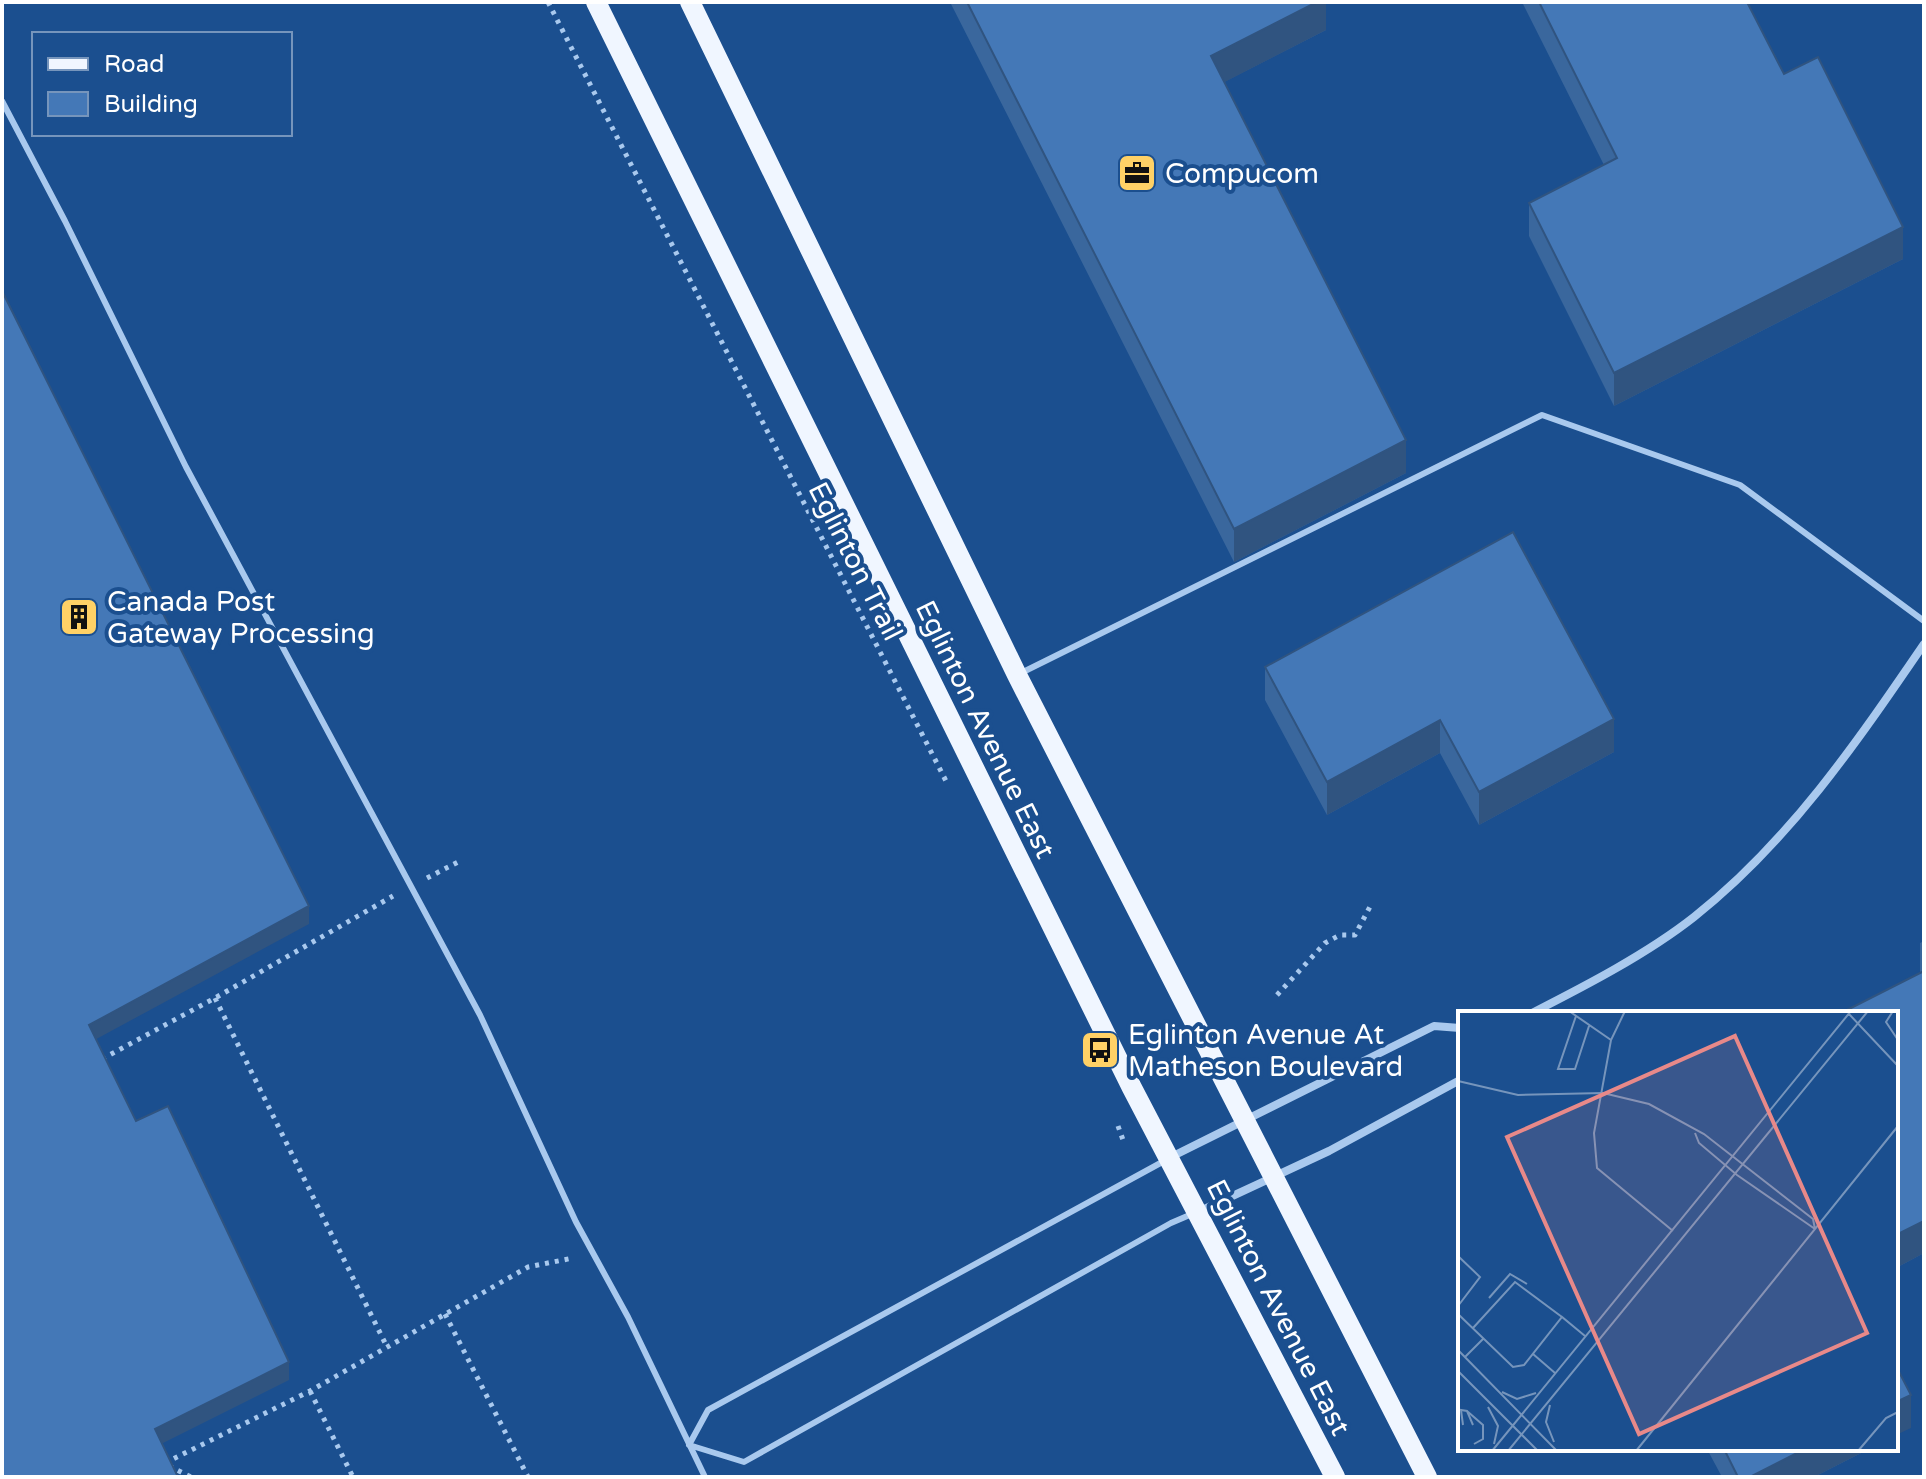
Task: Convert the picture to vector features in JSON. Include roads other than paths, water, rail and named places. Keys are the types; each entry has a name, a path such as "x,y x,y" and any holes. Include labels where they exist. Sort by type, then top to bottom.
{"main road":[{"name":"Eglinton Avenue East","path":"596,2 1117,1057 1335,1477"},
{"name":"Eglinton Avenue East","path":"690,2 1017,675 1427,1477"}],"street":[{"path":"1536,1011 1596,980 1693,918 1765,853 1843,759 1924,644"},
{"path":"1169,1158 1434,1026 1458,1028"},
{"path":"1197,1212 1329,1151 1458,1081"}],"lane":[{"path":"2,101 186,467 480,1015 593,1255 628,1317 705,1477"},
{"path":"1017,675 1542,415 1740,485 1924,621"},
{"path":"689,1445 708,1410 1169,1158"},
{"path":"689,1445 744,1462 1171,1223 1197,1212"}],"place":[{"name":"Compucom","path":"1137,173"},
{"name":"Canada Post Gateway Processing","path":"79,617"},
{"name":"Eglinton Avenue At Matheson Boulevard","path":"1100,1050"}]}
